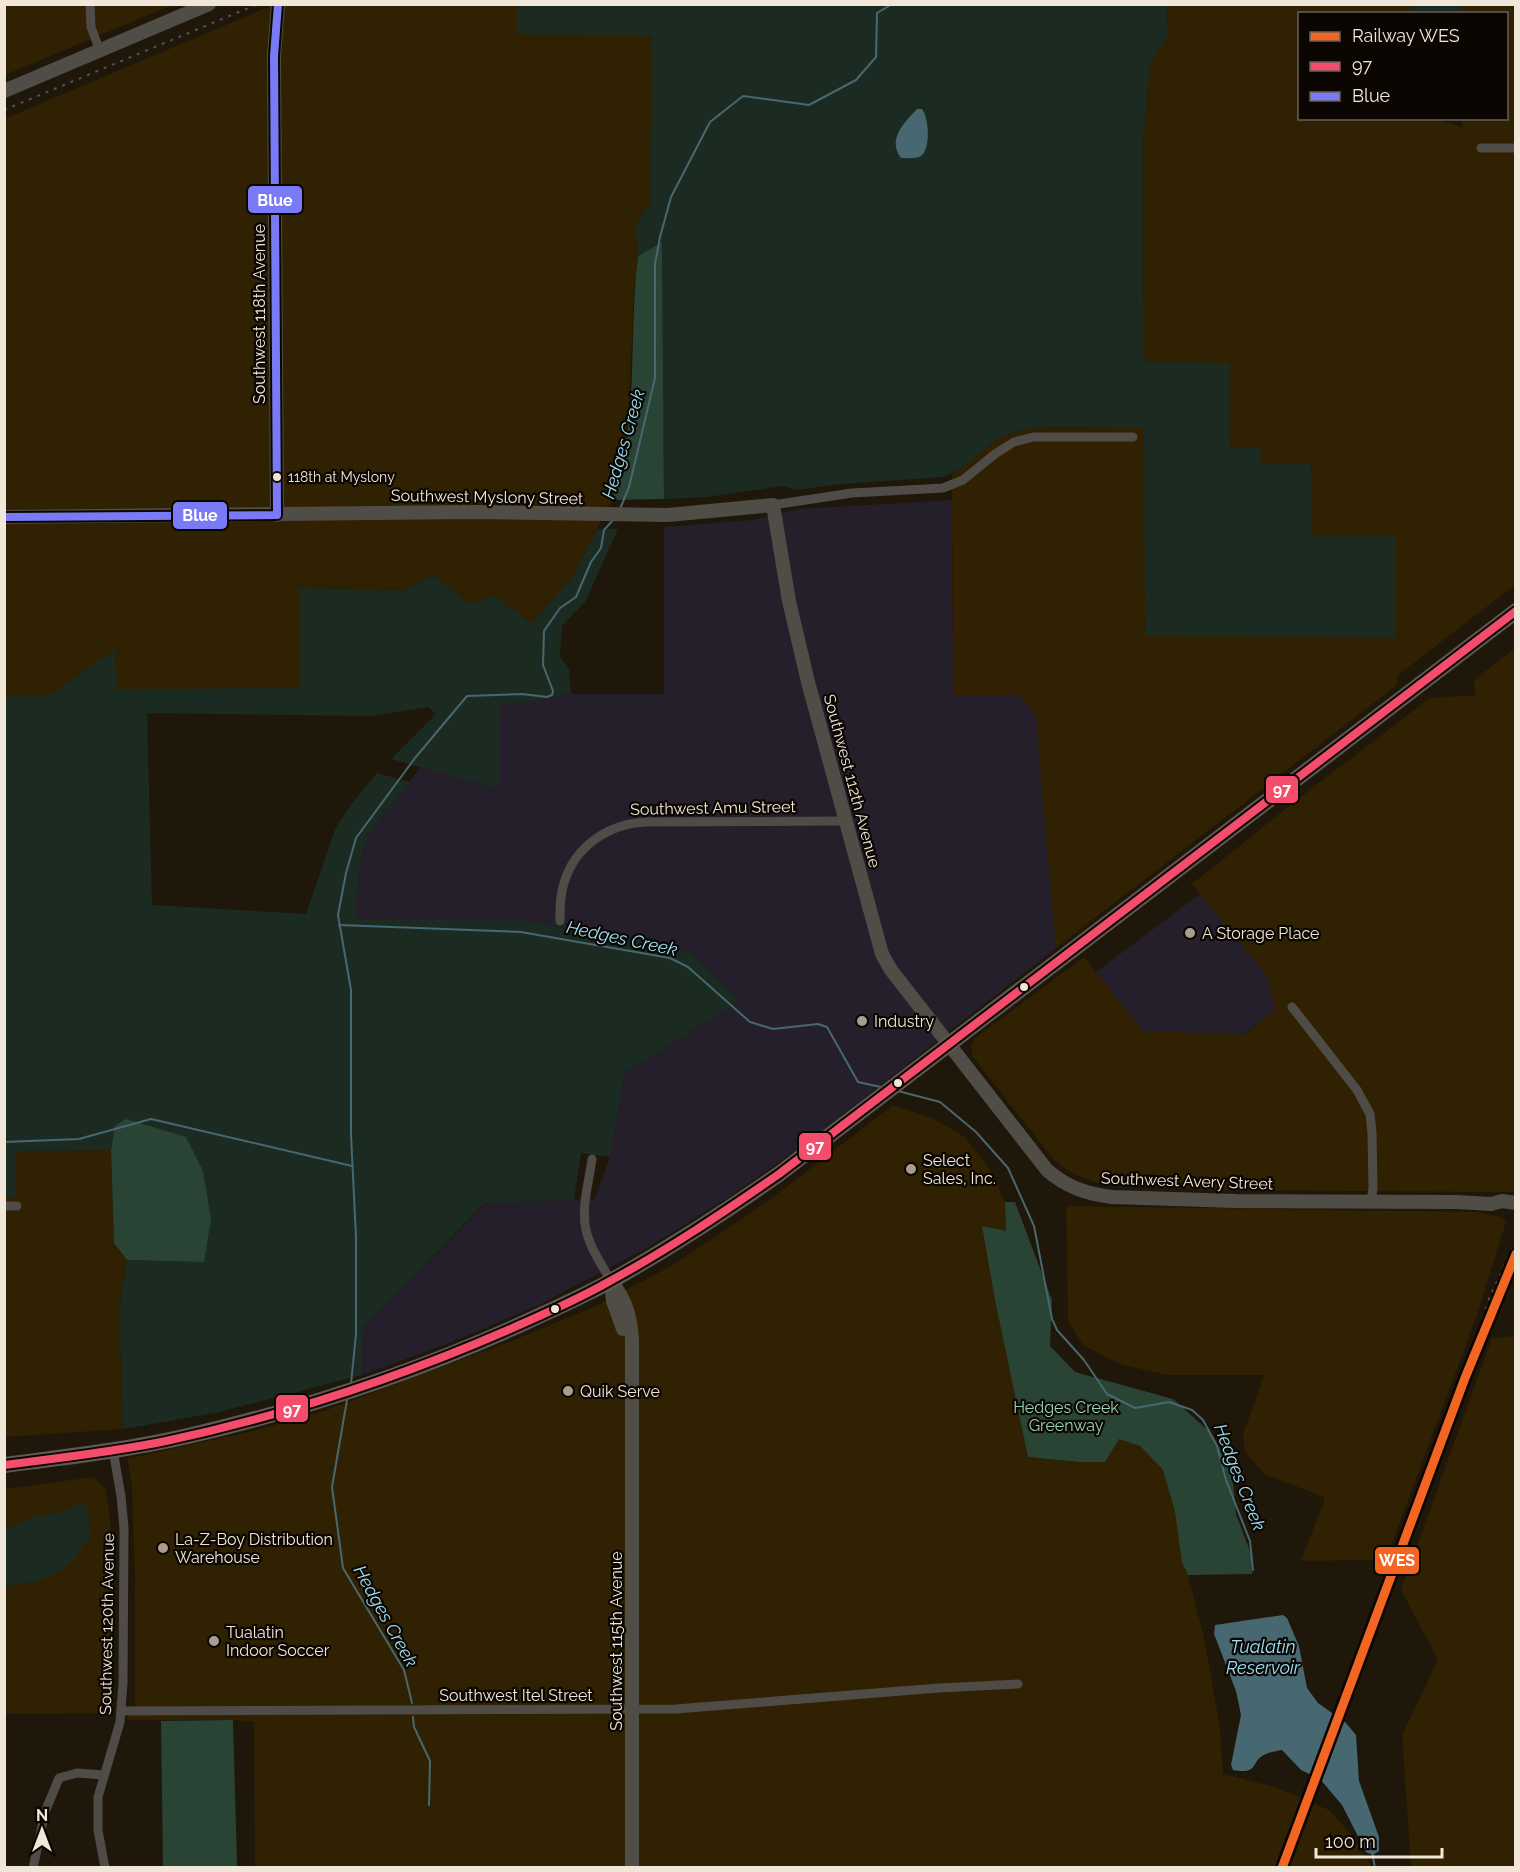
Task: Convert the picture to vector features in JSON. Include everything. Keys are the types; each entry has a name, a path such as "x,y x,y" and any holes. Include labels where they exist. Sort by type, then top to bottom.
{"highway":[{"path":"4,1465 186,1437 254,1420 374,1384 472,1347 611,1281 693,1232 752,1193 1515,611"}],"street":[{"path":"90,4 91,27 99,51"},
{"path":"4,91 208,4"},
{"name":"Southwest 118th Avenue","path":"275,8 277,514"},
{"path":"1481,148 1515,148"},
{"name":"Southwest Myslony Street","path":"4,517 474,512 668,515 773,505 860,492 943,488 963,480 1014,442 1033,437 1132,437"},
{"name":"Southwest 112th Avenue","path":"773,505 789,601 882,954 891,970 949,1044"},
{"name":"Southwest Amu Street","path":"560,921 568,870 586,846 611,830 634,823 845,820"},
{"path":"1292,1007 1357,1090 1370,1114 1373,1188 1371,1202"},
{"name":"Southwest Avery Street","path":"949,1044 1040,1162 1056,1178 1073,1188 1097,1195 1235,1201 1491,1204 1502,1201 1515,1203"},
{"name":"Southwest 115th Avenue","path":"592,1159 585,1225 592,1245 611,1281 623,1295 630,1319 632,1340 632,1868"},
{"name":"Southwest Avery Street","path":"1491,1204 1500,1208 1515,1209"},
{"path":"4,1206 17,1206"},
{"name":"Southwest 120th Avenue","path":"105,1868 98,1830 98,1797 118,1729 123,1683 124,1528 113,1450"},
{"name":"Southwest Itel Street","path":"121,1711 676,1709 1018,1684"},
{"path":"33,1868 45,1812 59,1778 77,1773 104,1775"}],"shaded area":[{"path":"5,5 172,5 5,75"},
{"path":"273,5 517,5 517,34 652,35 650,204 635,224 638,256 625,455 612,500 571,579 532,623 495,596 469,604 433,574 407,590 300,588 299,688 116,690 115,650 50,695 5,696 4,119"},
{"path":"1167,5 1410,5 1411,12 1298,12 1298,120 1442,120 1462,127 1462,120 1508,120 1508,12 1461,12 1460,5 1515,5 1515,585 1397,676 1397,685 1056,948 1036,718 1030,706 1020,696 953,696 952,474 962,469 991,443 1025,429 1040,427 1145,428 1146,636 1312,535 1261,464 1230,448 1144,362 1143,145 1150,63 1168,37"},
{"path":"952,500 953,696 1020,696 1030,706 1036,718 1056,948 805,1144 735,1193 647,1248 539,1305 447,1344 362,1375 363,1327 486,1203 595,1199 610,1156 625,1073 740,1001 692,953 673,945 571,930 522,919 359,920 355,914 362,853 372,829 421,767 499,788 500,706 571,694 664,694 664,527 753,520 799,509"},
{"path":"1515,648 1516,1188 1514,1192 1208,1190 1122,1186 1094,1182 1071,1173 1054,1160 973,1057 971,1045 974,1039 1084,957 1143,1031 1244,1035 1275,1009 1267,976 1192,884 1294,802 1430,698 1475,695 1474,680"},
{"name":"A Storage Place","path":"1200,894 1267,976 1275,1009 1243,1035 1143,1032 1096,972"},
{"path":"893,1105 932,1118 965,1137 991,1171 1005,1202 1006,1232 982,1226 1028,1457 1105,1462 1119,1439 1140,1446 1163,1470 1175,1512 1184,1569 1188,1575 1204,1637 1220,1728 1223,1774 1275,1787 1329,1810 1350,1833 1372,1867 255,1867 254,1722 126,1720 135,1706 132,1485 127,1459 253,1431 324,1411 514,1340 596,1306 673,1265 771,1199"},
{"path":"111,1150 114,1243 127,1260 119,1311 123,1429 5,1437 4,1198 16,1198 15,1151"},
{"path":"1066,1206 1477,1212 1502,1217 1506,1222 1477,1315 1386,1560 1301,1561 1324,1497 1264,1474 1245,1451 1243,1435 1264,1375 1166,1375 1120,1364 1083,1345 1068,1321"},
{"path":"1515,1336 1515,1867 1411,1867 1402,1735 1438,1660 1401,1590 1492,1338"},
{"path":"93,1477 106,1489 110,1519 113,1713 5,1714 5,1489"}],"green space":[{"path":"517,4 1167,5 1168,37 1150,63 1143,145 1144,362 1229,363 1230,448 1260,447 1261,464 1311,464 1312,535 1396,535 1396,637 1145,636 1144,428 1040,427 1025,429 991,443 962,469 943,477 841,484 796,490 783,486 707,497 664,499 662,242 638,256 635,224 650,204 652,36 517,34"},
{"path":"1410,5 1460,5 1461,12 1411,12"},
{"path":"662,242 664,499 612,500 621,471 630,410 638,256"},
{"path":"597,529 618,529 585,602 562,626 560,657 569,669 571,694 500,706 500,789 391,759 436,714 429,707 373,716 147,713 152,905 306,914 336,827 377,773 410,782 372,829 362,853 355,914 359,920 522,919 571,930 673,945 692,953 740,1001 625,1073 610,1157 581,1153 574,1200 485,1203 363,1327 362,1375 215,1413 123,1429 119,1311 127,1260 204,1262 115,1126 111,1150 16,1151 16,1198 5,1198 4,696 50,695 115,649 117,689 299,688 299,588 407,590 433,574 469,604 495,596 532,623 571,579"},
{"path":"126,1119 186,1137 203,1171 211,1219 204,1262 127,1260 114,1243 111,1150 115,1126"},
{"name":"Hedges Creek Greenway","path":"1005,1202 1015,1202 1052,1300 1050,1346 1075,1372 1173,1399 1211,1433 1232,1470 1236,1514 1251,1554 1252,1574 1188,1575 1182,1563 1175,1512 1163,1470 1140,1446 1119,1439 1105,1462 1028,1457 982,1226 1006,1231"},
{"path":"79,1502 88,1508 92,1536 74,1559 49,1577 22,1584 5,1585 5,1529 34,1517 54,1514 54,1511 58,1510 59,1514 63,1513"},
{"path":"233,1720 237,1867 163,1867 161,1721"}],"water":[{"path":"917,109 922,109 926,119 928,140 926,147 919,157 901,158 897,151 896,138"},
{"name":"Tualatin Reservoir","path":"1283,1615 1287,1618 1299,1646 1307,1688 1318,1703 1346,1723 1356,1735 1359,1781 1379,1837 1379,1851 1373,1855 1366,1852 1342,1805 1320,1779 1301,1770 1282,1750 1261,1757 1248,1771 1233,1770 1231,1765 1241,1715 1236,1691 1214,1634 1215,1625"}],"waterway":[{"name":"Hedges Creek","path":"620,509 629,487 655,378 655,264 660,237 671,197 710,122 743,96 809,105 856,80 876,57 877,13 892,4"},
{"name":"Hedges Creek","path":"351,1384 356,1334 356,1237 351,1135 351,990 338,915 356,838 415,758 467,696 522,694 547,697 552,695 553,691 543,665 544,631 560,608 576,597 591,562 601,548 604,530 614,519"},
{"name":"Hedges Creek","path":"339,925 521,932 670,958 688,967 750,1022 773,1029 818,1024 827,1027 858,1082 881,1087"},
{"name":"Hedges Creek","path":"898,1091 940,1102 976,1132 1008,1168 1034,1226 1052,1319 1057,1330 1084,1360 1107,1394 1135,1408 1169,1402 1192,1410 1203,1420 1217,1446 1226,1480 1250,1541 1253,1570"},
{"path":"4,1142 79,1139 151,1119 352,1166"},
{"name":"Hedges Creek","path":"347,1400 332,1487 343,1568 404,1670 412,1703"},
{"name":"Hedges Creek","path":"413,1717 414,1727 430,1761 429,1805"},
{"name":"Hedges Creek","path":"1372,1852 1375,1868"}],"railway":[{"path":"4,110 258,4"},
{"path":"1465,1378 1489,1299 1516,1240"}],"rail line":[{"name":"WES","path":"1282,1868 1465,1378 1516,1254"}],"transit line":[{"name":"Blue","path":"4,517 277,515 274,56 278,4"},
{"name":"97","path":"4,1465 106,1452 166,1441 297,1408 382,1380 467,1348 572,1301 632,1269 696,1230 779,1174 1516,611"}],"place":[{"name":"118th at Myslony","path":"277,477"},
{"name":"A Storage Place","path":"1190,933"},
{"name":"Industry","path":"862,1021"},
{"name":"Select Sales, Inc.","path":"911,1169"},
{"name":"Quik Serve","path":"568,1391"},
{"name":"La-Z-Boy Distribution Warehouse","path":"163,1548"},
{"name":"Tualatin Indoor Soccer","path":"214,1641"}]}
